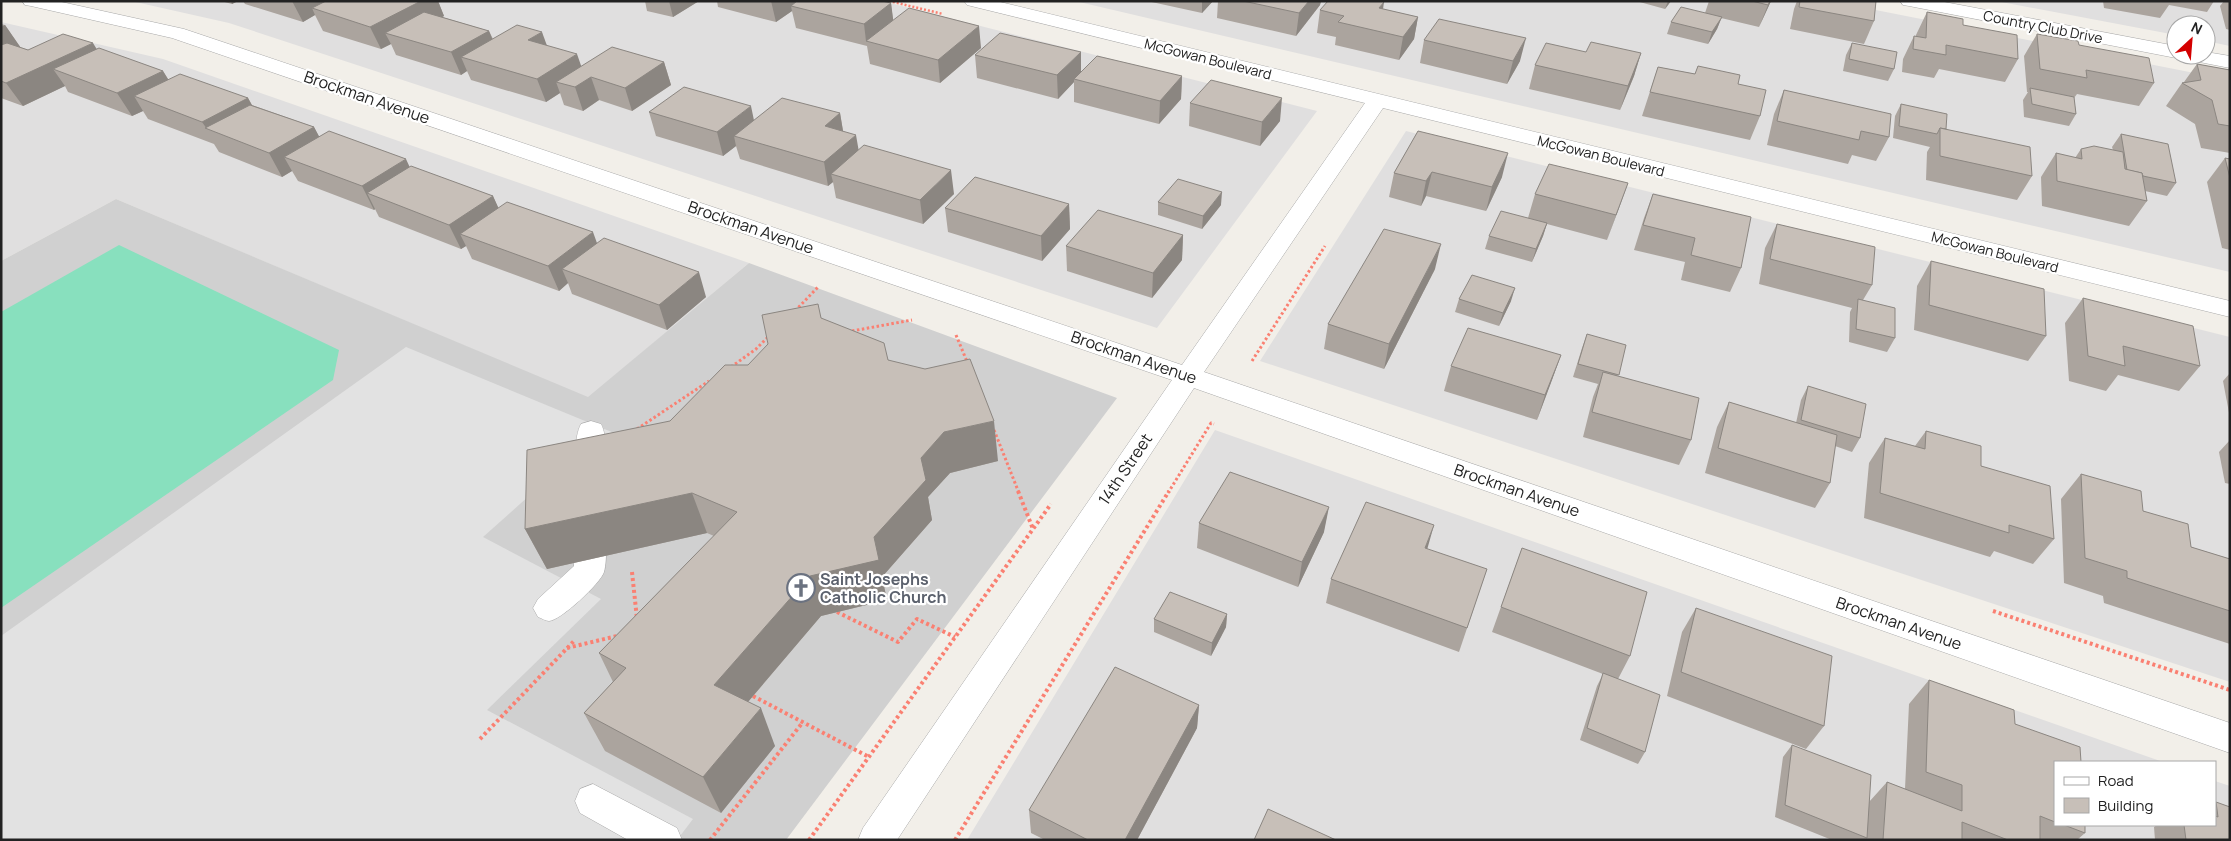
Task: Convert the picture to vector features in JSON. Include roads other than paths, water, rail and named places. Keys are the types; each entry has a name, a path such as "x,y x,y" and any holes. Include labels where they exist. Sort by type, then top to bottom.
{"street":[{"name":"Brockman Avenue","path":"32,1 177,33 1188,376 2230,738"},
{"name":"McGowan Boulevard","path":"973,1 2230,310"},
{"name":"Country Club Drive","path":"1909,1 2166,50"},
{"path":"2216,59 2230,62"},
{"name":"14th Street","path":"876,840 1188,376 1377,101"},
{"path":"549,608 589,571 591,431"},
{"path":"592,801 664,840"}],"place":[{"name":"Saint Josephs Catholic Church","path":"801,588"}]}
